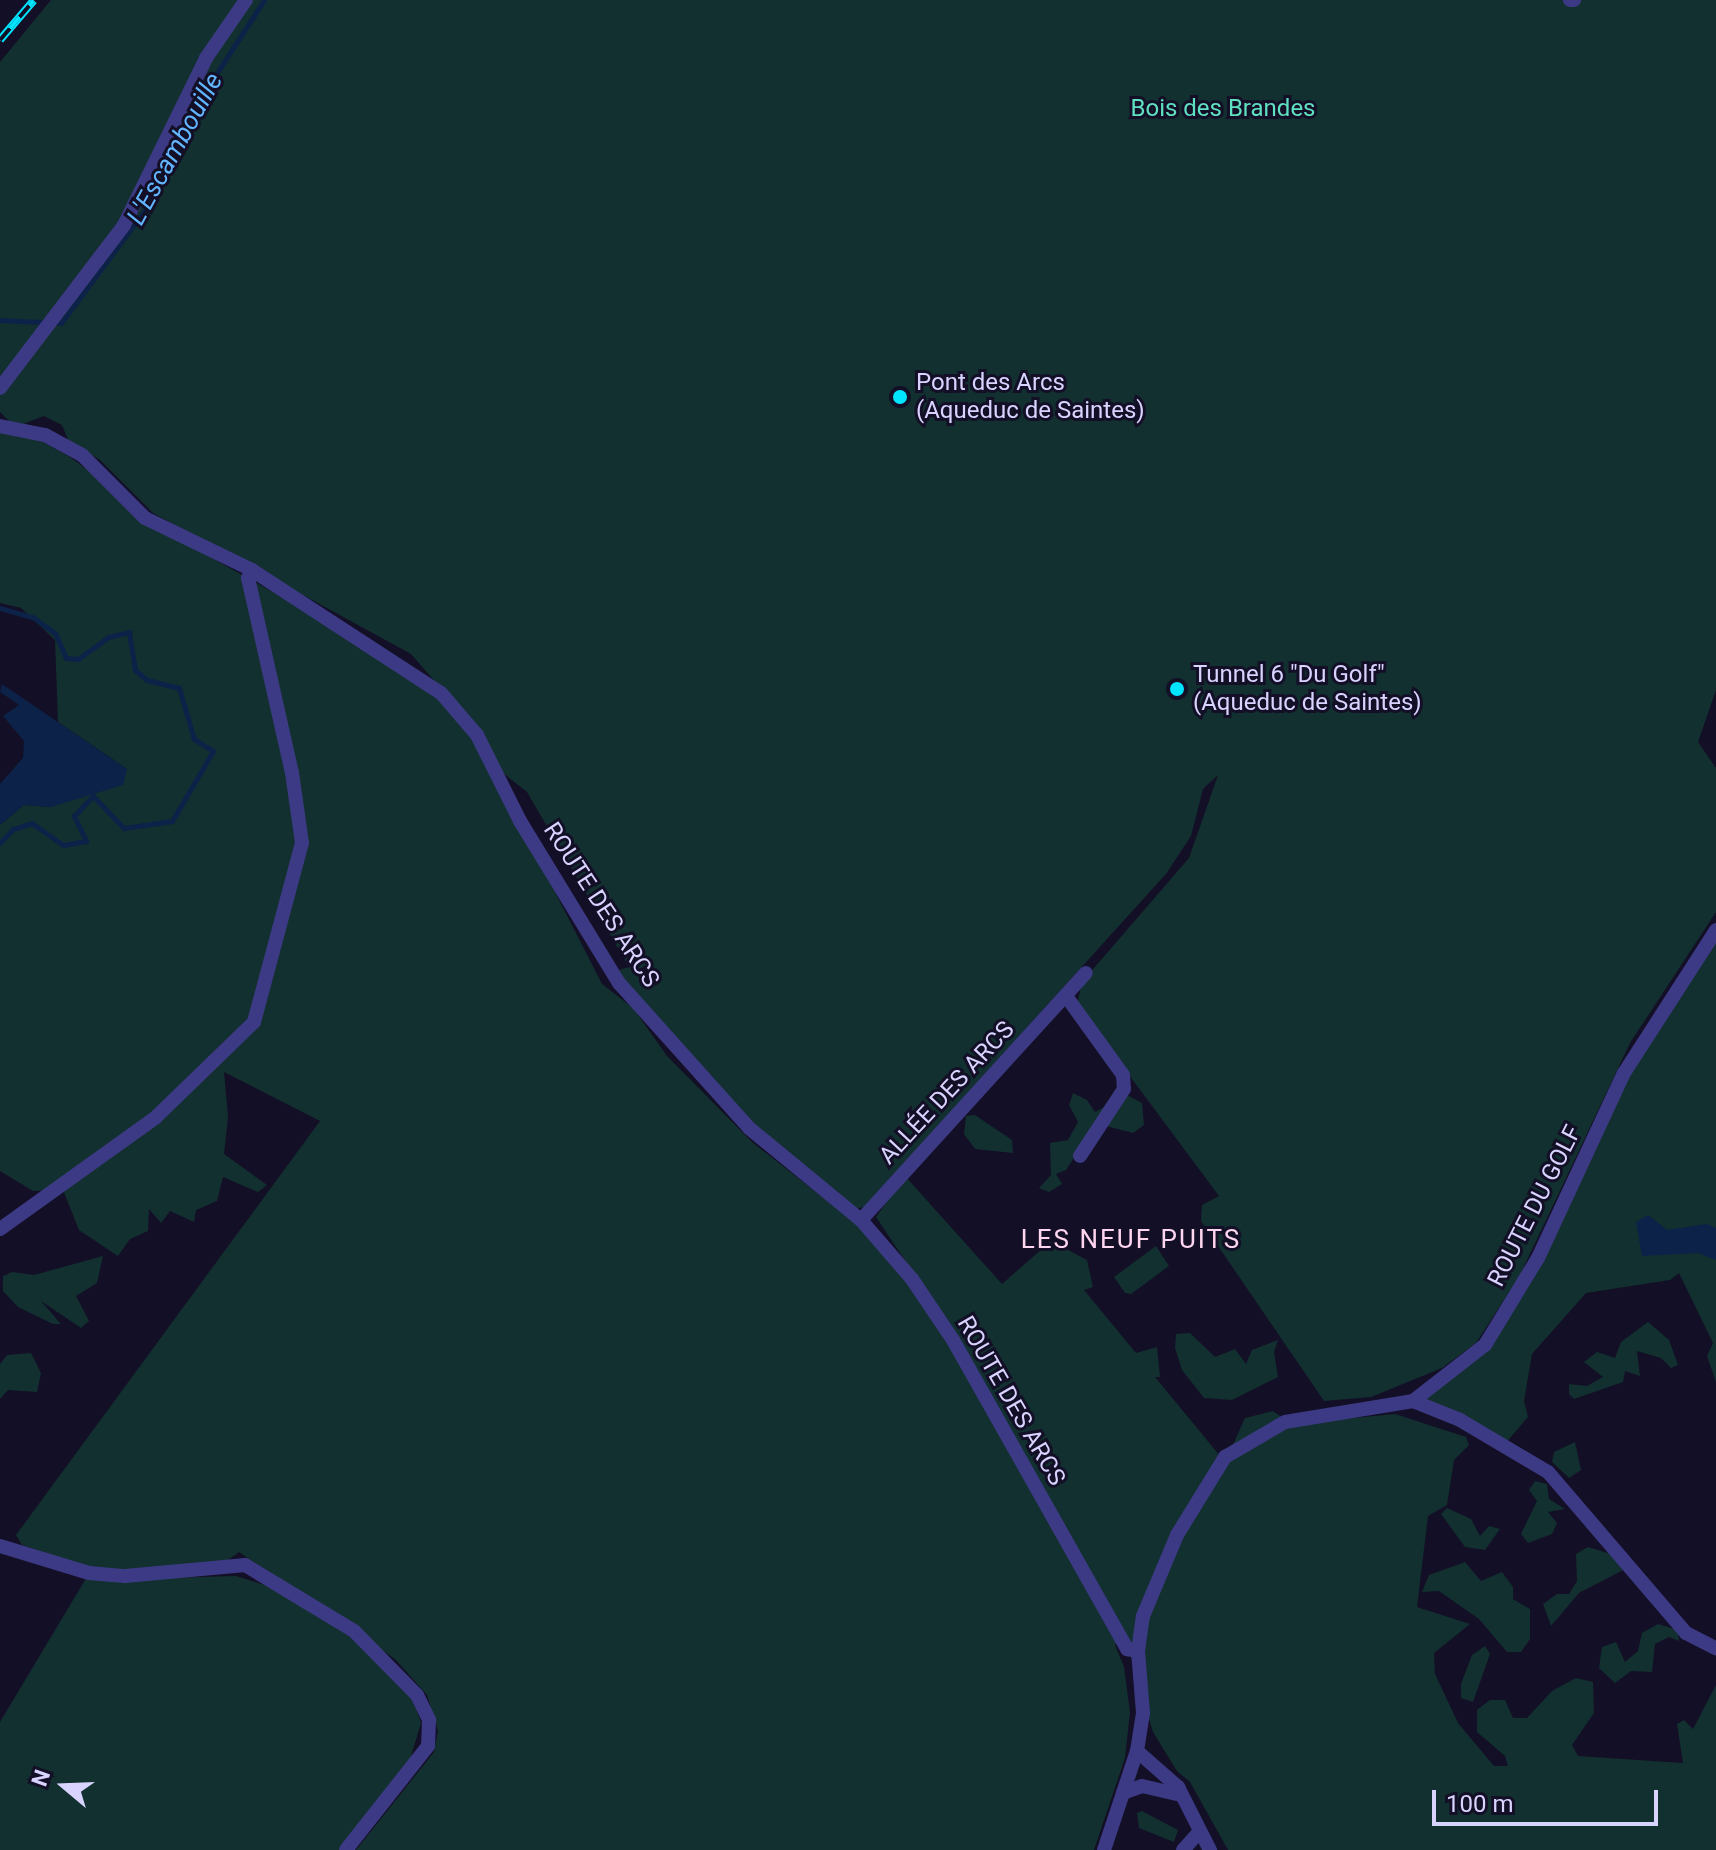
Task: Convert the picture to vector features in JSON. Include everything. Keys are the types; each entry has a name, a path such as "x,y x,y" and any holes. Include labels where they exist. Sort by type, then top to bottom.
{"street":[{"path":"0,388 124,225 206,58 246,0"},
{"name":"ROUTE DES ARCS","path":"0,426 45,435 82,455 145,518 252,570 441,693 477,735 520,821 619,983 749,1128 861,1220 912,1279 953,1340 1127,1649 1138,1651"},
{"path":"0,1229 155,1118 254,1022 302,843 292,773 248,578 252,570"},
{"name":"ROUTE DU GOLF","path":"1104,1850 1137,1751 1143,1713 1138,1651 1143,1616 1177,1535 1225,1457 1285,1422 1413,1401 1485,1345 1538,1258 1624,1073 1716,930"},
{"name":"ALLÉE DES ARCS","path":"861,1220 1086,973"},
{"path":"1066,996 1121,1070 1124,1081 1124,1089 1080,1156"},
{"path":"1413,1401 1460,1420 1548,1472 1686,1633 1716,1648"},
{"path":"0,1546 101,1574 245,1565 354,1631 417,1695 429,1720 428,1746 346,1850"},
{"path":"1137,1751 1182,1796 1210,1850"},
{"path":"1123,1793 1142,1786 1182,1796"},
{"path":"1183,1850 1200,1831"}],"green space":[{"name":"Bois des Brandes","path":"51,0 1716,0 1716,690 1698,742 1716,768 1716,912 1630,1043 1520,1275 1476,1343 1442,1368 1371,1397 1324,1401 1201,1221 1202,1205 1219,1196 1077,1005 1082,982 1189,858 1218,775 1203,789 1191,836 1166,874 864,1207 854,1209 749,1128 617,985 619,970 629,967 527,792 488,761 602,984 633,1008 667,1056 752,1142 854,1222 950,1328 876,1217 905,1176 1002,1284 1051,1241 1087,1260 1093,1287 1084,1290 1136,1353 1157,1347 1160,1377 1155,1377 1225,1462 1245,1418 1273,1411 1291,1424 1395,1414 1466,1437 1469,1445 1454,1460 1447,1505 1428,1516 1417,1607 1470,1624 1434,1653 1435,1674 1458,1723 1494,1766 1508,1766 1505,1756 1477,1732 1477,1710 1490,1700 1505,1700 1513,1718 1527,1718 1552,1691 1576,1678 1593,1682 1594,1713 1572,1745 1578,1756 1683,1763 1677,1724 1684,1720 1693,1729 1716,1685 1716,1850 1228,1850 1190,1782 1177,1771 1153,1732 1124,1634 1115,1645 1124,1667 1130,1712 1125,1758 1094,1850 356,1850 434,1752 438,1731 427,1695 395,1659 239,1552 221,1565 122,1572 90,1568 22,1545 16,1535 320,1121 224,1072 228,1117 224,1154 267,1185 258,1192 223,1177 217,1201 196,1210 194,1222 170,1211 161,1223 149,1209 148,1231 130,1239 118,1256 79,1230 63,1190 33,1191 0,1171 0,825 24,805 51,807 127,769 58,722 55,640 21,608 0,603 0,432 34,437 70,457 188,545 405,665 459,709 411,654 153,513 100,460 68,440 62,425 44,416 23,424 10,422 0,412 0,62"},
{"path":"1716,934 1716,1382 1707,1356 1713,1343 1679,1273 1670,1280 1586,1293 1532,1354 1524,1401 1528,1417 1504,1445 1413,1401 1485,1345 1538,1258 1607,1111"},
{"path":"1073,1093 1087,1100 1095,1112 1127,1095 1142,1103 1144,1125 1133,1133 1106,1126 1089,1135 1066,1170 1056,1174 1062,1184 1049,1192 1039,1188 1051,1175 1050,1143 1068,1140 1078,1122 1069,1105"},
{"path":"975,1115 1012,1140 1013,1153 975,1149 964,1134 966,1116"},
{"path":"1156,1246 1169,1266 1131,1294 1125,1293 1114,1277"},
{"path":"103,1256 97,1283 76,1296 89,1321 81,1328 41,1301 61,1324 53,1324 18,1307 3,1291 3,1276 12,1272 34,1275"},
{"path":"1648,1322 1669,1340 1678,1365 1671,1368 1661,1358 1637,1351 1640,1376 1625,1371 1623,1382 1574,1399 1569,1394 1569,1384 1587,1386 1603,1377 1584,1362 1597,1352 1615,1358 1621,1342"},
{"path":"1190,1333 1215,1357 1235,1349 1246,1364 1252,1350 1278,1340 1274,1352 1278,1377 1232,1400 1204,1398 1182,1370 1175,1348 1176,1334"},
{"path":"31,1353 41,1373 37,1392 8,1390 0,1399 0,1364 7,1355"},
{"path":"1575,1442 1581,1470 1569,1478 1552,1462 1554,1452"},
{"path":"1535,1481 1547,1484 1549,1499 1565,1509 1548,1512 1557,1523 1552,1534 1528,1543 1521,1534 1537,1501 1529,1490"},
{"path":"1447,1508 1471,1519 1480,1536 1489,1526 1500,1529 1485,1550 1465,1547 1441,1514"},
{"path":"1588,1547 1611,1554 1625,1569 1579,1593 1551,1626 1543,1604 1557,1594 1569,1594 1577,1581 1576,1554"},
{"path":"1465,1562 1481,1581 1502,1572 1513,1587 1513,1599 1530,1609 1530,1639 1521,1652 1507,1652 1479,1619 1439,1591 1422,1592 1429,1575"},
{"path":"236,1576 268,1586 328,1619 388,1668 413,1698 421,1723 409,1763 342,1850 0,1850 0,1722 85,1580"},
{"path":"1658,1624 1678,1630 1679,1641 1669,1637 1655,1644 1652,1672 1631,1671 1615,1683 1599,1668 1602,1647 1616,1642 1625,1662 1638,1651 1642,1633"},
{"path":"1485,1646 1490,1654 1473,1702 1461,1698 1461,1684 1472,1655"},
{"path":"1142,1811 1178,1830 1174,1842 1139,1828 1137,1813"}],"water":[{"path":"2,684 127,769 123,785 51,807 24,805 0,825 0,784 23,758 24,741 3,716 19,705 0,692"},
{"path":"1648,1215 1667,1230 1707,1224 1716,1228 1716,1260 1698,1253 1642,1256 1636,1222"}],"waterway":[{"name":"L'Escambouille","path":"0,320 61,323 153,199 211,82 264,0"},
{"name":"L'Escambouille","path":"0,608 34,618 55,633 66,658 78,659 108,637 129,632 135,670 147,680 179,688 194,739 213,751 172,821 124,828 93,796 74,816 86,841 63,845 32,823 13,829 0,843"}],"railway":[{"path":"0,40 34,0"}],"place":[{"name":"Pont des Arcs (Aqueduc de Saintes)","path":"900,397"},
{"name":"Tunnel 6 \"Du Golf\" (Aqueduc de Saintes)","path":"1177,689"}],"district":[{"name":"LES NEUF PUITS","path":"1131,1240"}]}
